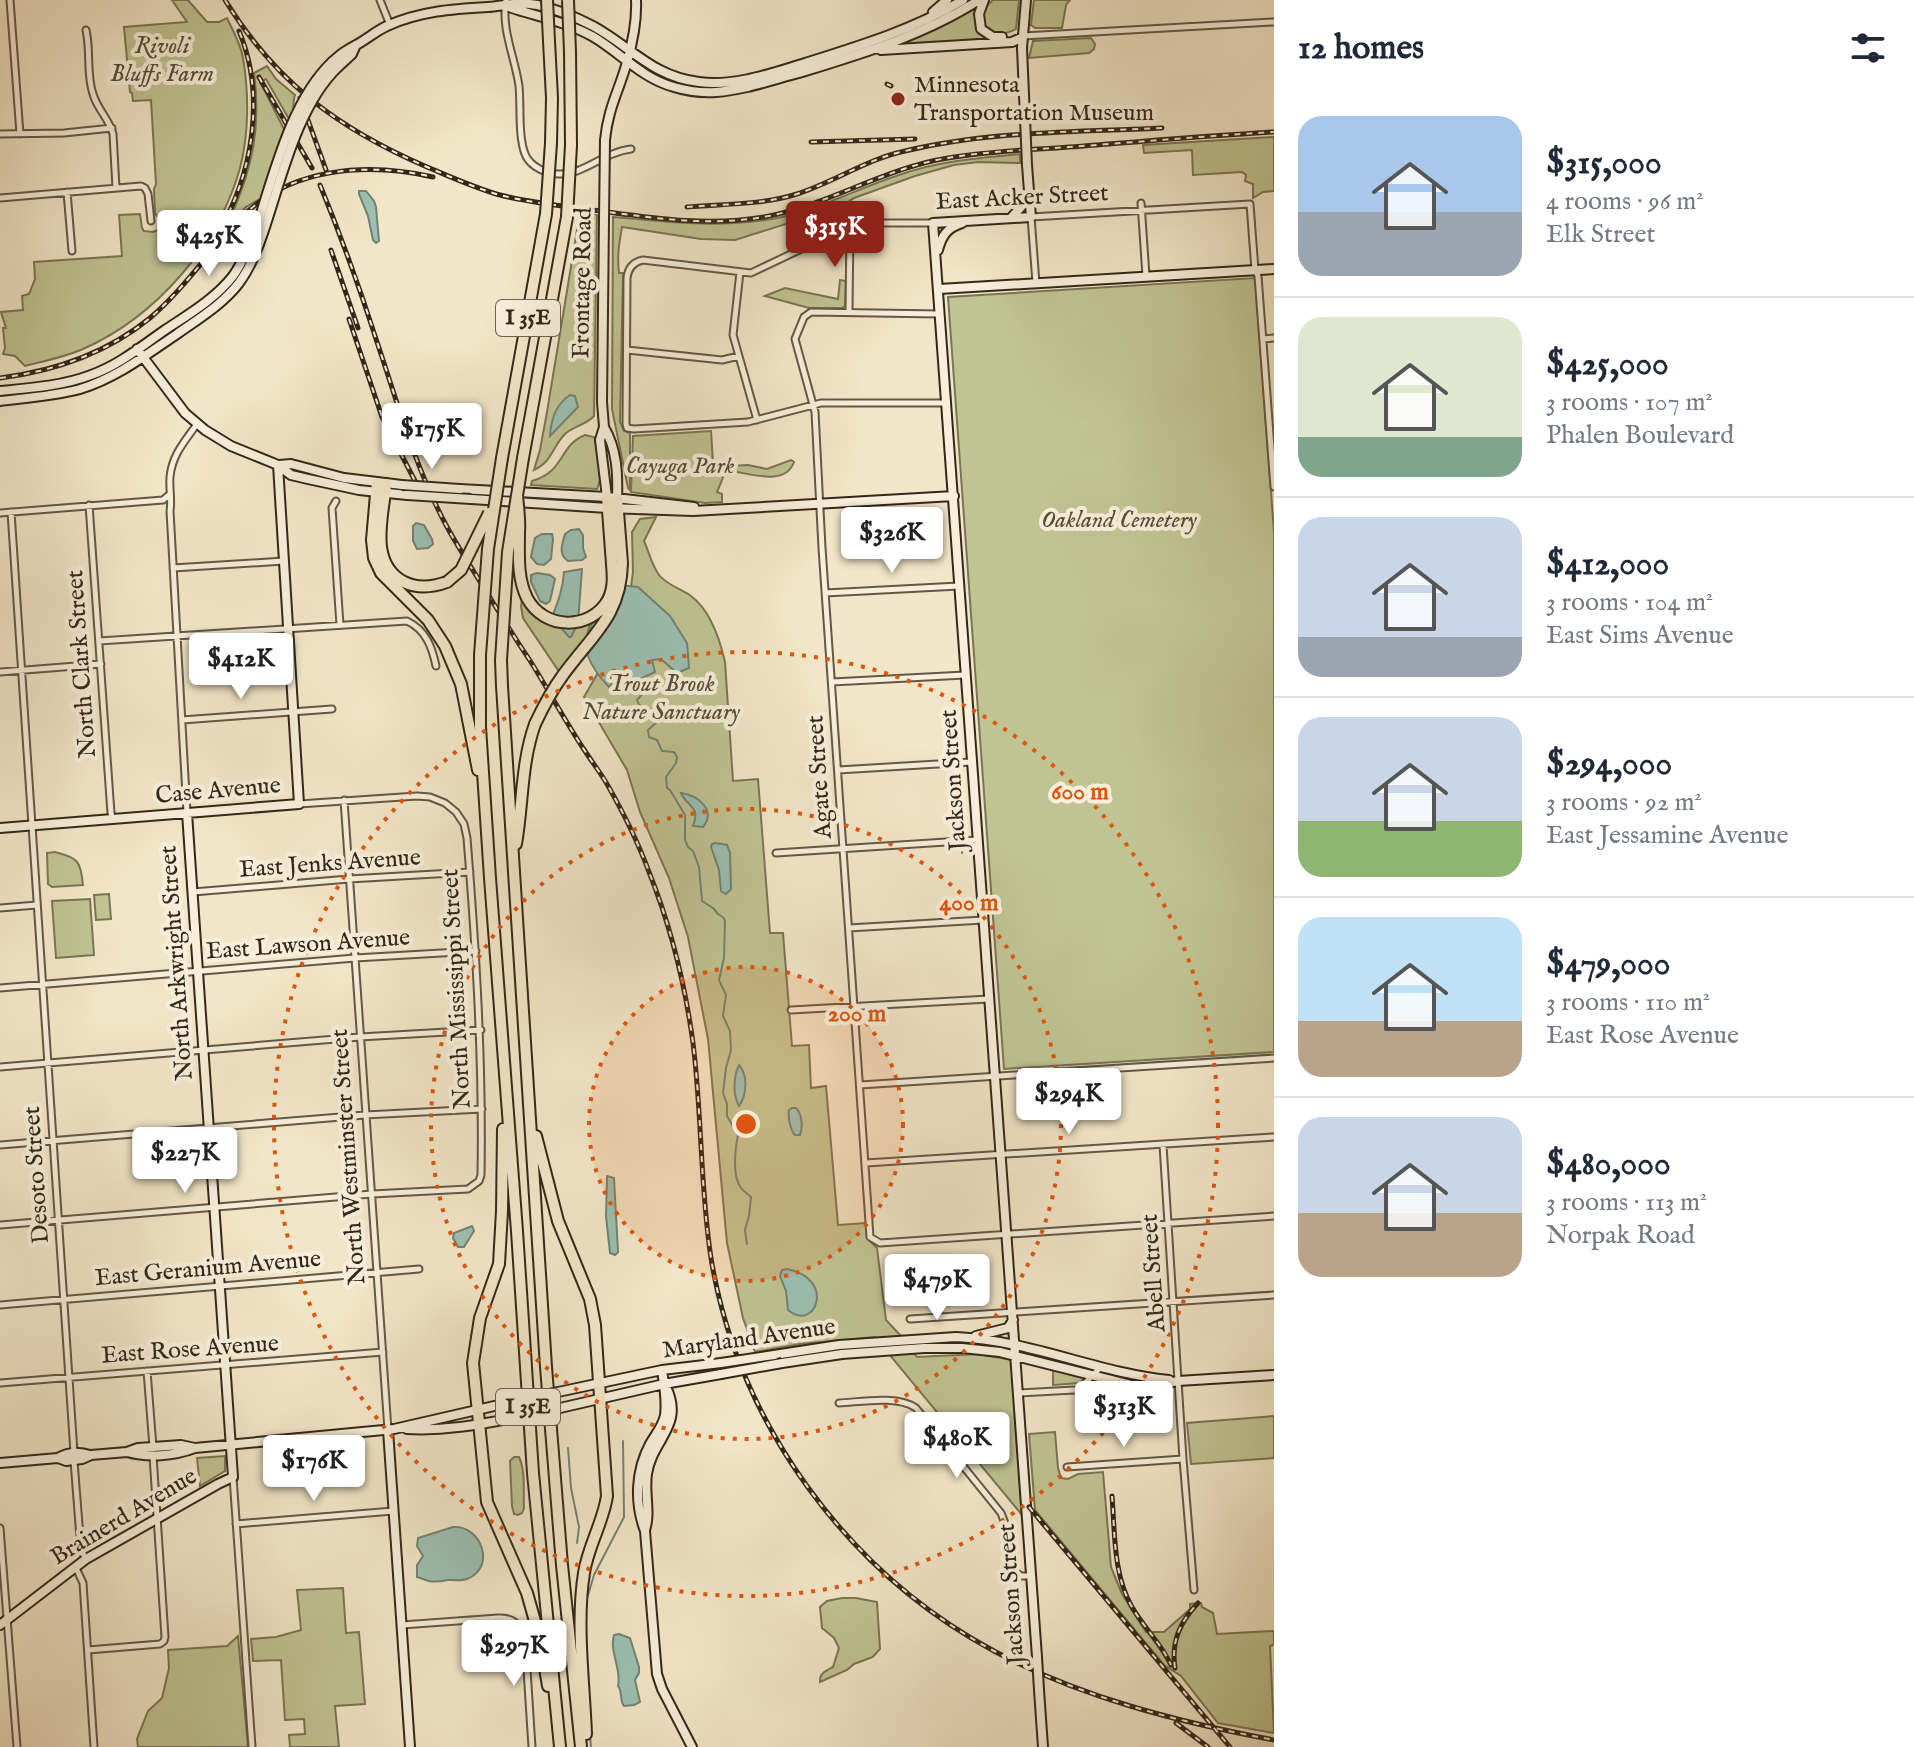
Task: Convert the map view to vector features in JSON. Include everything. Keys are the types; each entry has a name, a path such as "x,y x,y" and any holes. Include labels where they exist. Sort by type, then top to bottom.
{"highway":[{"name":"I 35E","path":"547,0 552,98 546,214 488,549 480,655 480,727 533,1473 559,1747"},
{"name":"I 35E","path":"568,0 571,145 567,217 517,495 506,577 501,660 557,1510 583,1747"},
{"path":"569,25 575,0"},
{"path":"381,488 380,543 387,567 410,584 431,587 447,582 461,570 496,496"},
{"path":"381,488 372,540 374,558 381,573 428,620 454,665 463,693 487,820"},
{"path":"517,495 520,577 527,598 542,615 561,623 574,623 593,616 610,594 617,563"},
{"path":"513,862 527,750 535,724 561,677 608,619 621,587 613,503"},
{"path":"504,1065 499,1264 480,1318 473,1363 487,1502 521,1576 534,1614 559,1747"},
{"path":"529,1099 558,1221 593,1312 607,1496 586,1558 583,1579 583,1747"}],"street":[{"path":"10,0 20,134"},
{"path":"380,0 390,25"},
{"name":"Frontage Road","path":"613,503 600,440 604,427 605,140 611,107 630,52 636,24 636,0"},
{"path":"923,21 947,0"},
{"path":"0,401 80,389 119,373 223,287 259,232 293,121 312,86 335,65 346,49 390,25 431,12 528,3 594,27 653,68 699,82 724,83 832,55 923,21 963,0"},
{"path":"506,3 584,32 665,85 706,92 773,80 864,52 926,28 982,0"},
{"path":"982,0 980,25 983,32 993,37 1274,22"},
{"path":"1026,0 1022,48 1036,283"},
{"path":"506,3 507,38 518,82 524,153 530,163 559,175 573,172 618,150 631,149"},
{"path":"86,30 91,89 99,109 112,128 116,188"},
{"path":"864,52 1012,42 1023,37"},
{"path":"0,134 74,133 112,128"},
{"path":"1011,218 1021,207 1029,185"},
{"path":"0,198 145,188 151,221"},
{"path":"67,192 72,251"},
{"path":"1141,203 1146,276"},
{"name":"East Acker Street","path":"627,350 627,278 631,267 643,260 751,273 859,223 933,223 1250,204 1255,270"},
{"path":"936,258 941,238 947,231 968,221"},
{"name":"Jackson Street","path":"933,223 1043,1747"},
{"path":"850,226 849,312 940,314"},
{"path":"939,289 1274,269"},
{"path":"1255,270 1272,429 1274,487"},
{"path":"740,272 733,331 757,420"},
{"name":"Agate Street","path":"849,312 811,312 807,314 795,339 813,405 869,1232 870,1237 880,1243 1007,1235"},
{"path":"1263,339 1274,338"},
{"path":"739,356 722,360 627,350 627,428 757,420 821,403 947,403"},
{"path":"0,391 78,379 140,353"},
{"path":"140,353 173,399 197,423 231,446 278,465 291,475 381,488 407,495 613,503"},
{"name":"North Arkwright Street","path":"197,423 174,460 170,477 170,511 187,813 252,1747"},
{"path":"278,465 291,464 361,485"},
{"path":"278,465 299,804"},
{"path":"381,488 402,485 706,510 954,496"},
{"path":"0,513 163,500 170,494"},
{"path":"336,501 332,508 340,625"},
{"name":"North Clark Street","path":"89,505 113,819"},
{"name":"Desoto Street","path":"11,512 68,1377 81,1550 86,1559"},
{"path":"173,568 284,561"},
{"path":"825,593 960,586"},
{"path":"99,641 407,621 424,634 433,649 436,666"},
{"path":"0,672 101,664"},
{"path":"832,682 966,675"},
{"path":"182,720 332,709"},
{"path":"838,770 972,762"},
{"name":"Case Avenue","path":"0,828 344,800 417,796 439,799"},
{"name":"North Mississippi Street","path":"372,1194 468,1189 479,1181 481,1175 481,1030 467,838 464,824 451,807 439,799"},
{"name":"North Westminster Street","path":"344,800 410,1747"},
{"path":"776,853 978,840"},
{"name":"East Jenks Avenue","path":"193,892 470,872"},
{"path":"0,908 37,905"},
{"path":"849,928 984,920"},
{"name":"East Lawson Avenue","path":"0,988 476,951"},
{"path":"791,1010 990,999"},
{"path":"0,1067 481,1030"},
{"path":"860,1085 1274,1058"},
{"path":"0,1145 365,1115 482,1109"},
{"path":"866,1163 1274,1137"},
{"name":"Abell Street","path":"1163,1145 1194,1590"},
{"path":"0,1225 372,1194"},
{"path":"1007,1235 1274,1216"},
{"name":"East Geranium Avenue","path":"0,1305 419,1269"},
{"path":"910,1319 1013,1316 1274,1295"},
{"path":"972,1337 1008,1328 1013,1316"},
{"name":"Maryland Avenue","path":"398,1429 662,1370 839,1345 902,1341 972,1337 1015,1344 1138,1377 1178,1381"},
{"name":"Maryland Avenue","path":"398,1429 480,1425 664,1384 782,1363 823,1356 909,1349 966,1348 1016,1356 1116,1383 1142,1386 1178,1381"},
{"name":"East Rose Avenue","path":"0,1383 383,1352"},
{"path":"1080,1389 1100,1368"},
{"path":"662,1370 673,1408 672,1416 639,1471 641,1522 645,1531 657,1674 692,1747"},
{"path":"88,1650 160,1644 165,1637 147,1371"},
{"path":"1178,1381 1274,1375"},
{"path":"1019,1393 1142,1386"},
{"path":"839,1403 898,1401 916,1408 998,1507 1006,1523 1013,1570 1018,1575 1031,1576"},
{"path":"0,1463 58,1458 65,1454 74,1456 82,1452 91,1455 138,1448 153,1451 181,1445 195,1448 398,1429"},
{"path":"1067,1467 1183,1459"},
{"name":"Brainerd Avenue","path":"3,1622 86,1559 233,1477"},
{"path":"236,1524 393,1511"},
{"path":"0,1528 3,1622 17,1747"},
{"path":"75,1567 83,1583 94,1747"},
{"path":"401,1625 504,1617 515,1621 525,1639 532,1747"}],"green space":[{"name":"Rivoli Bluffs Farm","path":"172,0 188,0 207,22 227,18 243,58 246,127 240,168 230,196 217,224 181,275 135,318 83,349 25,366 15,356 3,354 3,328 6,328 1,312 23,310 22,296 29,294 35,279 34,262 122,256 119,215 140,214 144,231 160,229 161,222 155,213 151,100 133,101 124,27 187,22"},
{"path":"993,0 1019,0 1016,29 997,34 984,28 983,9"},
{"path":"1034,0 1070,0 1066,5 1062,28 1035,28 1031,25"},
{"path":"977,6 977,26 992,40 900,45"},
{"path":"1091,38 1095,44 1089,53 1029,58 1033,41"},
{"path":"267,66 276,79 295,95 293,116 289,119 266,79 260,82 286,133 265,196 235,218 231,216 250,163 256,129 254,73"},
{"path":"1274,137 1274,191 1263,192 1253,198 1253,184 1245,181 1246,175 1242,172 1193,175 1192,150 1144,153 1143,145"},
{"path":"1020,154 1020,163 978,162 915,176 821,213 735,240 701,239 622,227 618,261 619,273 623,273 620,422 624,431 630,433 630,490 628,488 612,409 613,217 711,224 772,219 805,211 929,166"},
{"path":"580,212 597,215 594,416 565,434 549,458 534,470 547,412"},
{"name":"Oakland Cemetery","path":"1255,278 1274,532 1274,1052 1004,1069 948,297"},
{"path":"840,280 846,281 845,306 842,308 809,308 765,296 785,288 838,299"},
{"name":"Cayuga Park","path":"711,431 713,462 767,469 791,460 794,462 789,470 775,476 730,471 730,476 724,475 717,492 722,494 722,502 705,503 631,492 633,436"},
{"path":"585,435 594,437 596,442 600,480 597,489 531,485 532,481 551,471 570,445"},
{"name":"Trout Brook Nature Sanctuary","path":"656,517 644,541 654,567 666,582 698,602 709,617 720,644 725,662 733,781 758,779 770,933 783,933 792,1046 809,1045 811,1088 826,1086 838,1225 866,1223 867,1238 877,1248 886,1320 917,1357 978,1354 1012,1360 1022,1515 875,1337 755,1352 743,1318 727,1243 708,1039 688,937 627,770 584,697 626,624 633,572 632,532 640,519"},
{"path":"523,593 529,606 569,628 590,624 585,644 560,673 523,618"},
{"path":"55,852 77,862 83,885 52,887 48,884 47,853"},
{"path":"109,894 111,919 96,920 94,895"},
{"path":"90,899 94,955 56,958 52,901"},
{"path":"202,1136 204,1157 162,1160 160,1140"},
{"path":"1053,1368 1085,1379 1080,1383 1053,1385"},
{"path":"1274,1416 1274,1458 1191,1464 1187,1423"},
{"path":"1055,1432 1061,1478 1103,1472 1111,1567 1122,1594 1146,1632 1164,1632 1190,1609 1190,1604 1201,1603 1202,1607 1213,1613 1217,1634 1274,1631 1274,1645 1270,1646 1274,1733 1218,1723 1181,1676 1164,1665 1035,1510 1029,1434"},
{"path":"225,1456 225,1471 200,1486 197,1458"},
{"path":"519,1457 523,1475 524,1508 518,1515 514,1514 512,1506 510,1461"},
{"path":"343,1588 346,1633 359,1632 365,1704 335,1706 339,1747 290,1747 289,1735 305,1734 304,1719 285,1720 281,1660 253,1661 251,1639 276,1637 301,1630 297,1590"},
{"path":"842,1598 877,1602 880,1649 873,1657 820,1682 822,1674 833,1667 839,1648 834,1638 822,1628 820,1607 827,1601"},
{"path":"238,1636 248,1747 138,1747 137,1739 148,1711 162,1698 169,1668 168,1650 227,1646"}],"shaded area":[{"path":"359,191 366,191 376,207 379,241 376,243 359,194"},
{"path":"570,395 575,396 578,407 550,436 555,412"},
{"path":"416,523 424,525 432,539 433,544 428,548 417,549 413,541 413,526"},
{"path":"579,529 583,535 586,557 568,561 562,552 565,534"},
{"path":"552,534 553,539 551,559 544,565 537,564 531,557 535,538"},
{"path":"582,569 578,623 569,637 552,617 564,572"},
{"path":"537,573 555,579 550,601 546,604 540,601 531,582 531,575"},
{"path":"610,584 638,587 670,616 687,643 689,668 677,673 661,659 652,660 655,672 630,684 619,675 609,687 605,683 592,665 587,649 593,619"},
{"path":"681,793 703,804 708,815 703,827 693,826 694,810"},
{"path":"715,843 727,845 730,853 731,889 726,894 721,891 719,870 711,847"},
{"path":"739,1065 745,1085 739,1106 734,1086"},
{"path":"796,1108 801,1117 800,1135 795,1135 791,1127 789,1110"},
{"path":"607,1176 614,1178 618,1252 615,1255 610,1253 606,1216"},
{"path":"472,1226 474,1231 464,1247 458,1247 454,1233"},
{"path":"782,1270 803,1275 816,1292 813,1310 806,1315 788,1310 786,1291 780,1276"},
{"path":"453,1527 463,1528 478,1539 483,1557 476,1573 460,1580 431,1581 417,1577 417,1565 423,1556 417,1546 418,1538"},
{"path":"614,1635 630,1638 639,1667 635,1680 640,1702 634,1705 624,1706 618,1686 613,1641"}],"waterway":[{"path":"637,680 644,692 637,700 639,705 658,715 658,721 648,730 649,737 657,740 662,751 674,752 677,757 666,777 667,788 685,815 685,840 699,867 702,901 725,922 724,958 719,980 726,995 723,1016 730,1031 731,1050 723,1093 727,1116 738,1135 736,1177 741,1188 751,1197 745,1230 747,1244"},
{"path":"586,1602 594,1575 624,1517 623,1441"},
{"path":"568,1448 571,1488 579,1527 577,1543"},
{"path":"590,1736 591,1747"}],"railway":[{"path":"225,0 266,56 288,79 365,137 427,167 500,195 627,215 686,220 744,220 788,211 901,170 948,158 1274,132"},
{"path":"217,234 239,187 252,135 252,82 239,31"},
{"path":"259,77 312,168"},
{"path":"887,84 891,86"},
{"path":"300,98 326,170"},
{"path":"687,207 784,198 891,155 937,144 1033,134 1162,128"},
{"path":"811,142 915,139"},
{"path":"0,378 41,371 80,358 133,330 174,295 240,219 282,188 305,179 356,170 408,172 433,177"},
{"path":"320,185 435,503 463,554 607,784 635,838 657,893 676,956 693,1043 711,1258 725,1319 746,1378 774,1434 808,1487 847,1535 892,1579 941,1618 994,1651 1095,1695 1202,1725 1274,1740"},
{"path":"331,250 358,328"},
{"path":"349,319 382,417 415,481"},
{"path":"1112,1496 1121,1581 1137,1615 1171,1665"},
{"path":"1029,1507 1230,1747"},
{"path":"1175,1668 1174,1649 1178,1632 1198,1603"},
{"path":"1176,1723 1208,1747"}],"place":[{"name":"Minnesota Transportation Museum","path":"898,99"}]}
